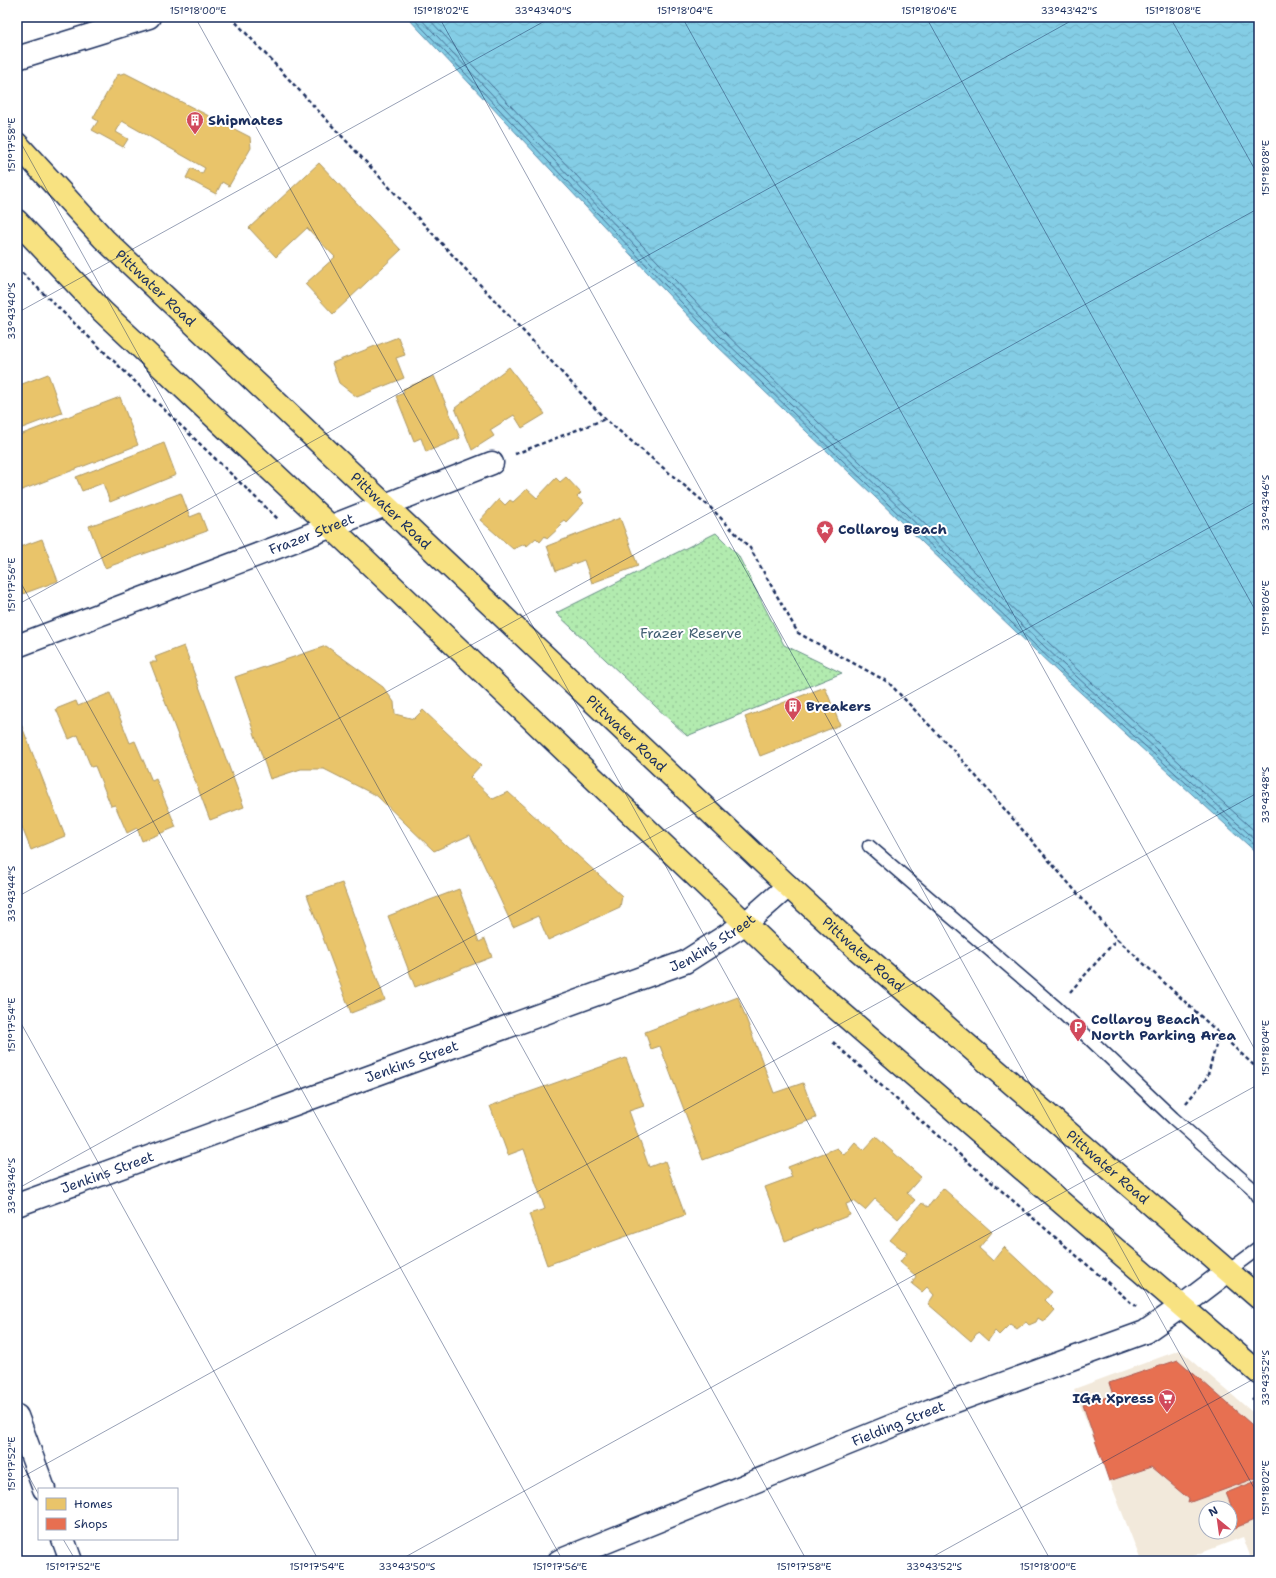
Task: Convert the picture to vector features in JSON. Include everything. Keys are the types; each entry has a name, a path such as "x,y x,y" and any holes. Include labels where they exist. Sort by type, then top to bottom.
{"highway":[{"name":"Pittwater Road","path":"17,144 104,240 788,886 858,950 1259,1298"},
{"path":"17,221 102,311 331,527 815,990 1259,1372"}],"street":[{"path":"17,58 149,17"},
{"name":"Frazer Street","path":"17,646 331,527 492,463"},
{"name":"Jenkins Street","path":"17,1205 685,962 746,923 788,886"},
{"name":"Fielding Street","path":"559,1561 931,1410 1145,1332 1228,1271"},
{"path":"17,1416 44,1488"},
{"path":"63,1540 71,1561"}],"lane":[{"path":"869,846 1057,1008 1173,1118 1252,1188 1259,1199"},
{"path":"1228,1271 1259,1248"}],"path":[{"path":"231,17 605,419 711,508 750,548 798,633 888,682 955,752 1117,939 1259,1070"},
{"path":"492,463 605,419"},
{"path":"1057,1008 1117,939"},
{"path":"1173,1118 1207,1078 1219,1034"}],"shaded area":[{"path":"1180,1350 1259,1418 1259,1561 1252,1561 1243,1537 1238,1539 1238,1500 1198,1500 1198,1540 1235,1540 1180,1561 1141,1561 1074,1389"}],"green space":[{"name":"Frazer Reserve","path":"716,533 738,555 784,645 842,673 687,736 556,613"}],"water":[{"path":"407,17 1259,17 1259,855 1059,673 714,343"}],"building: Homes":[{"name":"Shipmates","path":"125,73 250,137 251,148 229,186 222,182 216,194 186,178 191,168 202,174 205,168 122,121 116,132 128,139 123,147 92,130 98,121 93,118 117,75"},
{"path":"319,163 401,250 333,314 305,284 335,257 307,228 276,257 249,228"},
{"path":"398,337 405,355 396,358 404,378 357,397 339,383 332,363"},
{"path":"509,367 545,414 522,428 514,415 490,430 494,436 472,450 455,408"},
{"path":"48,374 62,413 17,430 17,386"},
{"path":"434,376 460,438 426,452 421,438 414,441 396,396 404,393 403,389"},
{"path":"120,397 138,445 17,492 17,436"},
{"path":"164,443 176,475 110,502 103,483 82,491 76,477"},
{"path":"566,477 581,493 577,497 584,503 566,522 564,520 560,523 562,525 547,539 545,536 540,542 536,538 527,546 525,544 513,549 480,520 499,499 505,505 510,500 513,502 527,489 537,498 556,478 560,482"},
{"path":"181,493 190,517 200,513 207,531 105,568 89,526"},
{"path":"620,518 638,566 592,583 584,560 556,571 547,546"},
{"path":"42,539 58,581 17,596 17,548"},
{"path":"184,646 244,807 210,820 150,662 157,662 155,657"},
{"path":"326,646 383,687 394,702 395,714 414,719 423,710 481,765 470,777 493,799 508,792 622,896 620,907 548,940 538,916 513,927 470,835 434,851 377,796 324,769 301,769 270,779 235,677"},
{"name":"Breakers","path":"825,687 840,725 760,756 745,717"},
{"path":"110,693 130,743 135,741 152,781 156,779 176,827 142,841 137,828 127,833 115,805 111,806 95,766 91,767 78,735 69,739 56,709 76,701 78,706"},
{"path":"17,714 65,836 31,850 17,815"},
{"path":"342,883 385,1000 351,1013 307,895"},
{"path":"459,889 479,942 485,939 492,957 415,987 388,916"},
{"path":"738,997 774,1093 803,1083 816,1118 703,1160 660,1046 651,1049 645,1032"},
{"path":"626,1058 644,1106 629,1111 649,1167 665,1161 685,1215 547,1265 529,1214 545,1209 524,1149 508,1155 490,1106"},
{"path":"876,1137 921,1177 907,1193 915,1200 898,1219 875,1199 865,1210 854,1201 846,1204 850,1215 785,1241 765,1187 792,1177 788,1167 837,1148 844,1155 855,1142 864,1150"},
{"path":"943,1188 992,1232 979,1248 993,1261 1004,1247 1052,1292 1045,1300 1055,1310 1048,1318 1043,1321 1038,1318 1036,1322 1029,1325 1026,1322 1017,1329 1010,1324 999,1335 995,1331 988,1341 978,1332 971,1341 928,1304 934,1295 927,1287 922,1292 912,1284 916,1276 900,1262 907,1253 890,1240 922,1203 928,1207"}],"building: Shops":[{"path":"1178,1360 1259,1431 1259,1477 1188,1503 1189,1499 1151,1467 1109,1481 1083,1405 1113,1395 1109,1383"},
{"path":"1259,1480 1259,1518 1238,1527 1238,1500 1229,1500 1226,1493"}],"place":[{"name":"Shipmates","path":"195,135"},
{"name":"Collaroy Beach","path":"825,544"},
{"name":"Breakers","path":"793,721"},
{"name":"Collaroy Beach North Parking Area","path":"1078,1042"},
{"name":"IGA Xpress","path":"1167,1413"}]}
